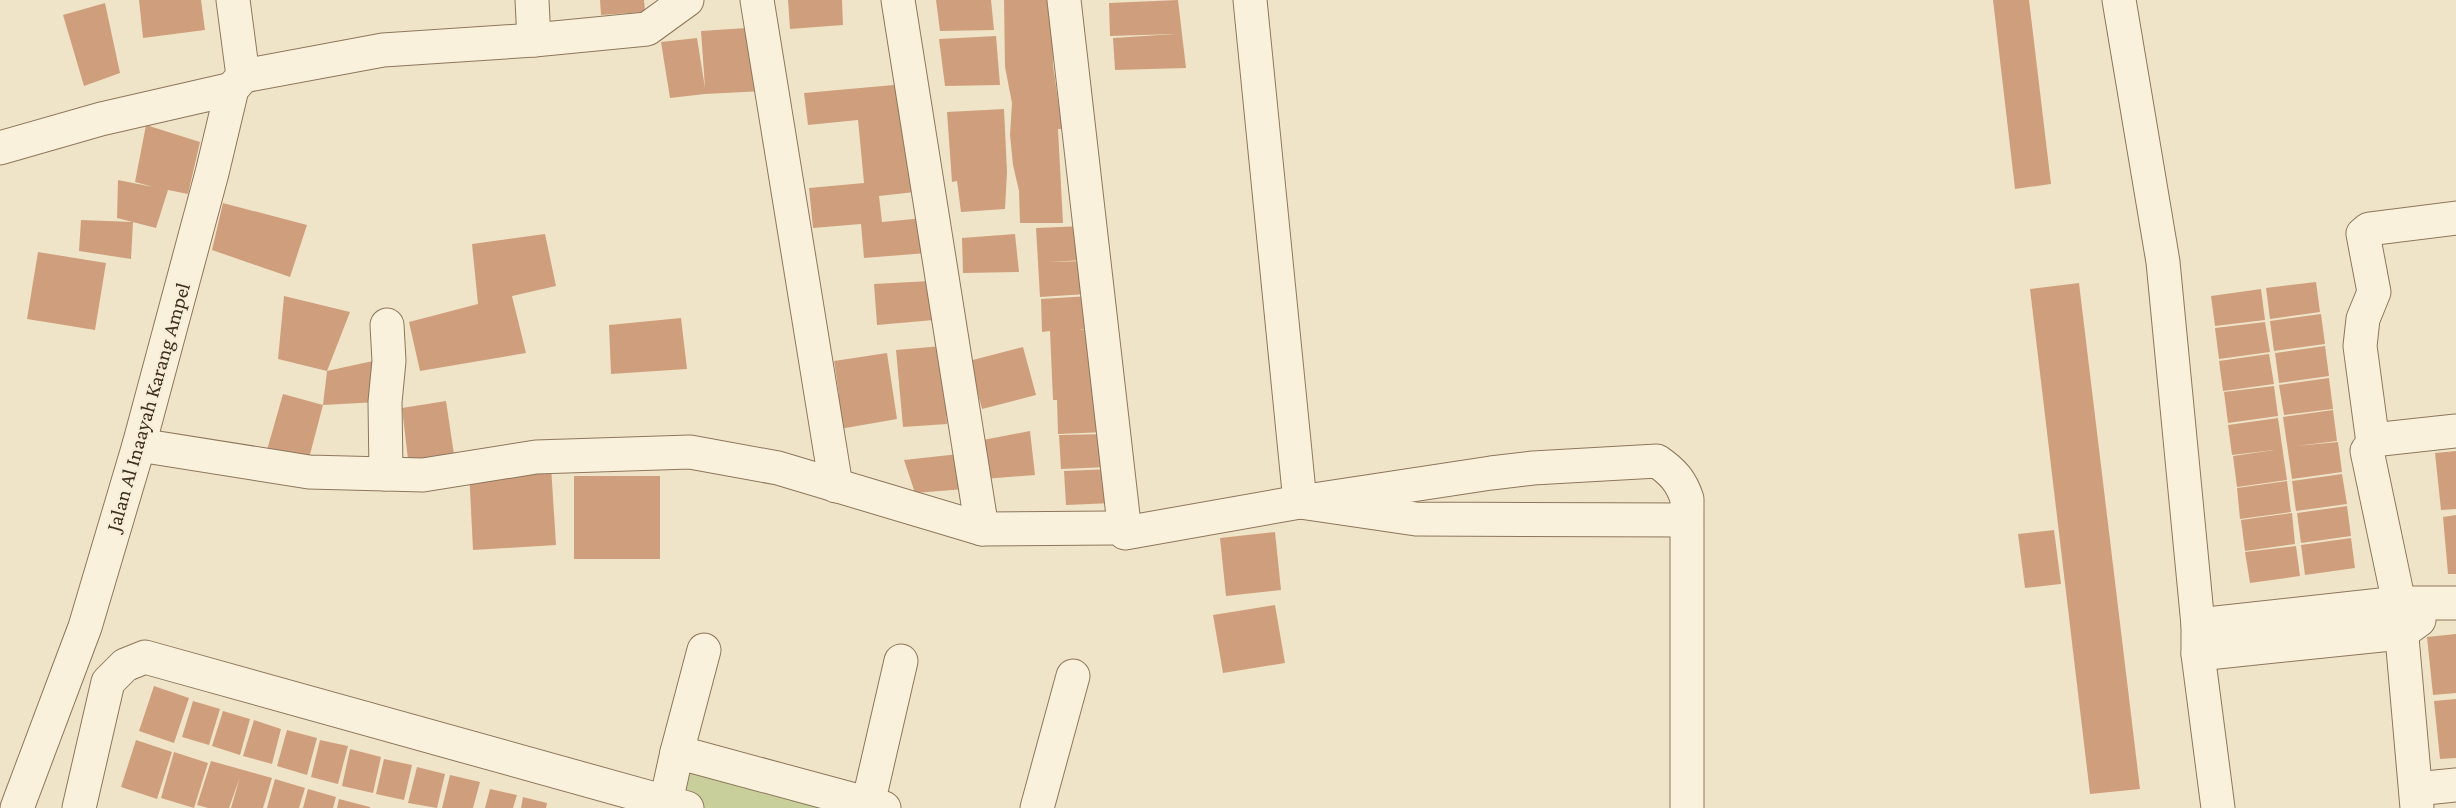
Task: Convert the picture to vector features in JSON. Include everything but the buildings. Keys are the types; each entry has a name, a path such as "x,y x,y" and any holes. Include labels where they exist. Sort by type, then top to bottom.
{"street":[{"name":"Jalan Al Inaayah Karang Ampel","path":"17,808 85,627 140,445 237,82 233,0"},
{"path":"532,0 534,40"},
{"path":"0,148 237,82 383,51 534,40 646,14 687,0"},
{"path":"757,0 836,486"},
{"path":"898,0 982,529"},
{"path":"1064,0 1125,533 1300,502 1533,468 1657,461 1673,471 1682,484 1687,499 1687,808"},
{"path":"1250,0 1300,502"},
{"path":"2119,0 2163,262 2198,639 2218,808"},
{"path":"2373,443 2360,346 2363,318 2374,292 2363,234 2369,229 2456,218"},
{"path":"386,474 386,402 390,361 387,325"},
{"path":"2456,431 2382,439 2373,443 2367,451 2400,618 2416,799 2456,785"},
{"path":"140,445 309,472 423,476 536,457 690,452 778,468 982,529 1112,528"},
{"path":"1300,502 1416,519 1686,520"},
{"path":"2198,639 2400,618 2450,604"},
{"path":"674,784 704,650"},
{"path":"79,808 108,682 125,665 145,657 674,784 876,806 901,661"},
{"path":"1037,808 1073,676"}],"green space":[{"path":"677,752 884,808 687,808"}]}
